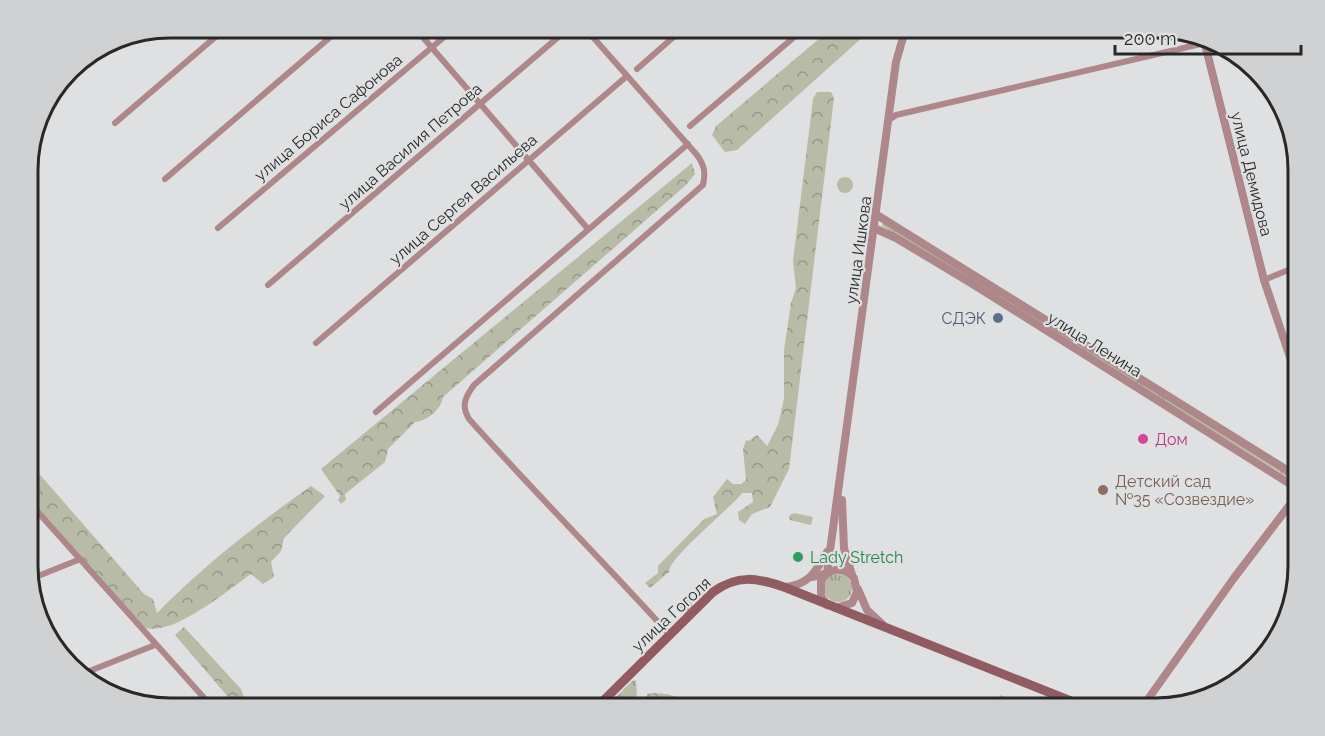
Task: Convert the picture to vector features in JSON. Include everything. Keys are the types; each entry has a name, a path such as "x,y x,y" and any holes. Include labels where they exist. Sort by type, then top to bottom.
{"main road":[{"name":"улица Гоголя","path":"606,698 713,592 731,581 754,578 784,587 831,607"},
{"path":"831,607 1063,698"}],"street":[{"path":"115,123 214,38"},
{"path":"165,179 329,38"},
{"path":"423,38 588,229"},
{"name":"улица Бориса Сафонова","path":"218,228 443,38"},
{"name":"улица Василия Петрова","path":"268,285 557,38"},
{"path":"594,38 704,165 703,184 474,385 465,399 464,406 470,419 537,496 595,552 670,635"},
{"path":"637,69 672,38"},
{"path":"690,126 793,38"},
{"name":"улица Ишкова","path":"827,573 829,548 842,478 896,62 903,38"},
{"path":"889,120 896,115 1195,44"},
{"name":"улица Демидова","path":"1205,48 1264,280 1287,348"},
{"name":"улица Сергея Васильева","path":"316,343 627,76"},
{"path":"376,412 688,144"},
{"name":"улица Ленина","path":"877,215 1287,470"},
{"name":"улица Ленина","path":"874,228 896,238 970,283 1287,482"},
{"path":"1264,280 1287,271"},
{"name":"улица Ишкова","path":"842,478 842,531 852,575"},
{"path":"1149,698 1234,578 1287,508"},
{"path":"38,513 204,698"},
{"path":"813,577 829,548"},
{"path":"39,576 78,560"},
{"path":"784,587 801,584 813,577 837,570 852,575 867,610 889,630"},
{"path":"827,573 821,581 819,590 831,607 852,603 858,589"},
{"path":"89,671 155,645"}],"green space":[{"path":"820,38 862,38 737,150 725,152 712,135 716,126"},
{"path":"817,92 831,92 834,98 789,469 770,507 752,514 745,524 739,520 738,512 753,502 752,493 742,493 679,556 669,572 650,588 645,583 658,573 658,566 704,519 717,514 713,497 727,479 733,484 741,484 746,480 743,449 746,440 749,441 757,435 767,446 778,425 784,399 784,350 791,303 796,288 793,261 813,99"},
{"path":"692,163 695,174 686,185 443,397 433,414 424,420 415,422 388,449 385,462 345,494 346,500 341,504 338,500 340,496 321,469"},
{"path":"845,177 853,185 845,193 837,185"},
{"path":"884,223 1287,473 1287,477 882,226"},
{"path":"38,472 144,594 153,599 157,613 231,546 311,486 325,496 284,538 281,551 271,562 274,577 263,584 251,574 215,601 169,626 155,629 143,627 132,619 38,509"},
{"path":"794,513 813,517 811,525 790,520 789,516"},
{"path":"838,574 848,578 852,588 848,598 838,602 828,598 824,588 828,578"},
{"path":"685,599 690,601 692,606 690,611 685,613 680,611 678,606 680,601"},
{"path":"184,627 241,689 244,698 229,698 175,635"},
{"path":"636,680 637,695 634,698 615,698 632,681"},
{"path":"647,694 667,694 679,698 647,698"}],"place":[{"name":"СДЭК","path":"998,318"},
{"name":"Дом","path":"1143,439"},
{"name":"Детский сад №35 «Созвездие»","path":"1103,490"},
{"name":"Lady Stretch","path":"798,557"}]}
